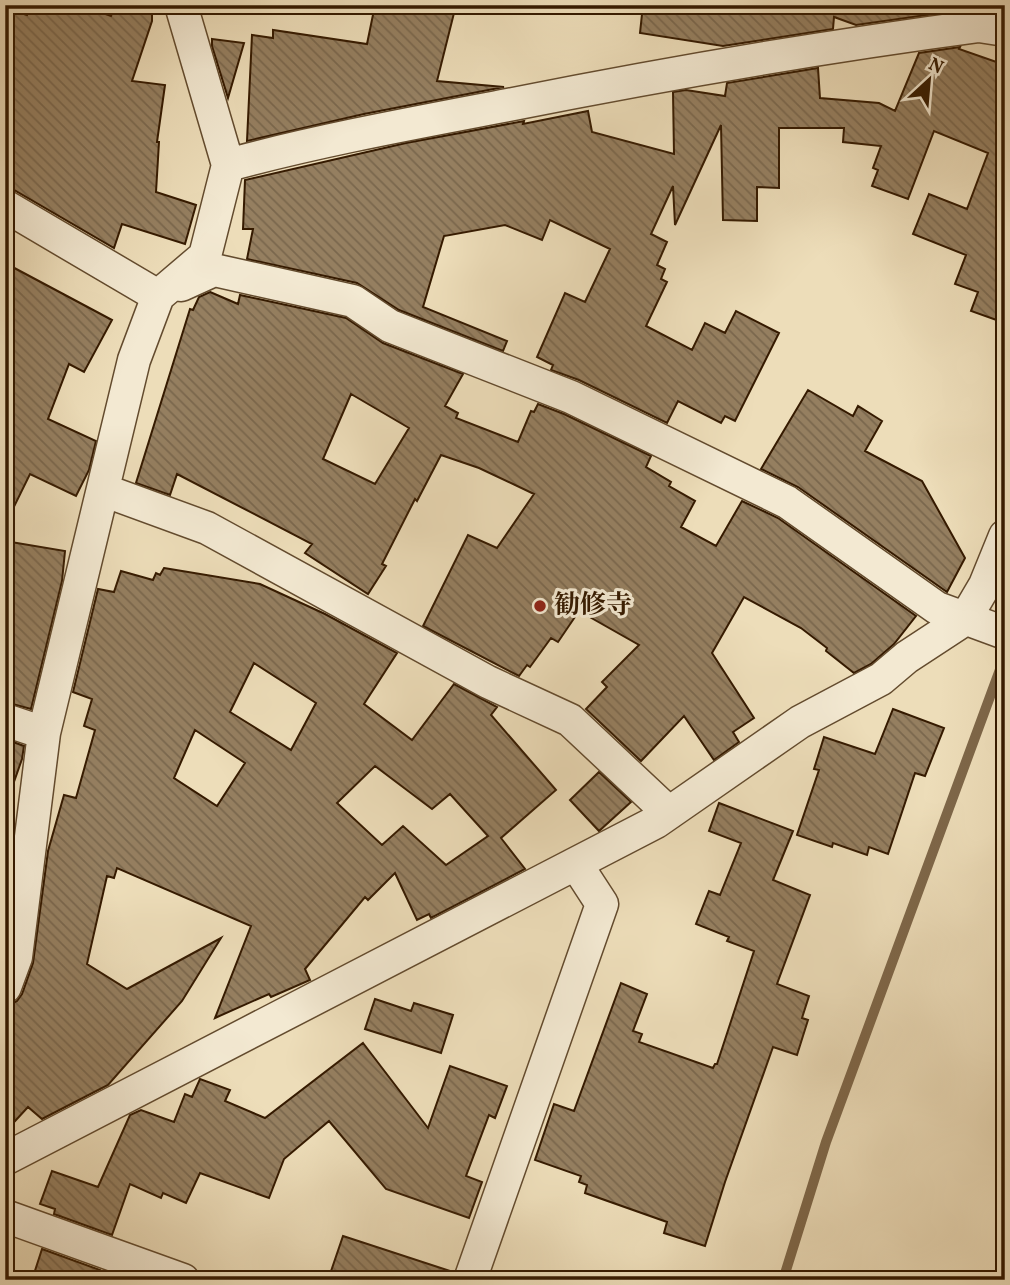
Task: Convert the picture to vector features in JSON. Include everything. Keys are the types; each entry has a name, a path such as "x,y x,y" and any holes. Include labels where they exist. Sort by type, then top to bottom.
{"street":[{"path":"5,986 16,957 44,733 134,359 158,296 205,256 228,165 181,5"},
{"path":"228,165 306,144 661,75 832,46 979,26 1005,30"},
{"path":"5,206 158,296"},
{"path":"158,296 214,270 353,301 390,326 571,397 787,502 937,608 987,627"},
{"path":"103,490 206,528 488,682 570,720 669,813"},
{"path":"987,627 985,585 1005,536"},
{"path":"5,1159 656,822 800,722 881,679 907,657 987,627"},
{"path":"5,720 44,733"},
{"path":"470,1280 602,904 576,864"},
{"path":"5,1216 183,1280"}],"building":[{"path":"30,5 80,5 111,16 115,5 139,5 152,10 152,21 132,81 165,85 157,142 156,192 196,205 185,244 122,224 114,248 14,190 5,188 5,75 13,52 5,49 5,11 27,15"},
{"path":"375,5 456,5 437,81 504,87 364,114 247,141 252,35 273,38 273,30 367,44"},
{"path":"643,5 978,5 977,8 856,25 834,17 833,29 723,46 640,33"},
{"path":"212,39 244,43 228,98 212,46"},
{"path":"960,47 959,49 1005,65 1005,323 971,311 978,292 955,284 966,255 913,234 929,194 967,209 988,153 934,131 908,199 872,186 878,170 873,168 881,146 843,142 844,128 779,128 779,188 757,187 757,221 723,220 721,125 675,225 673,186 651,234 667,242 657,265 665,269 661,279 667,282 646,326 692,350 705,323 725,333 736,311 779,333 735,421 725,416 721,423 678,401 667,423 579,380 551,370 553,365 537,357 565,293 585,302 610,249 550,220 542,240 505,225 444,236 423,307 507,341 503,351 399,310 357,283 247,259 253,229 243,229 245,180 406,143 588,111 592,132 674,154 673,92 686,90 725,96 727,83 818,68 820,98 879,103 895,111 919,53"},
{"path":"5,263 112,320 84,372 69,364 48,419 96,441 89,470 76,496 30,474 5,525"},
{"path":"210,292 238,304 240,295 346,318 383,343 463,374 445,406 458,413 456,418 518,442 531,411 534,412 538,404 564,414 651,456 646,467 671,482 669,486 695,501 681,527 716,546 742,501 778,518 916,616 894,644 871,664 854,673 801,628 744,597 712,653 754,718 733,732 739,742 714,760 684,716 641,761 586,709 607,687 602,682 639,645 579,611 558,642 551,638 530,667 527,665 519,676 423,626 468,535 497,548 534,494 479,468 441,455 382,564 386,566 368,594 305,553 312,544 177,474 170,495 136,483 190,309 193,310 199,297","holes":["351,394 409,428 375,484 323,459"]},
{"path":"808,390 853,416 858,406 882,421 865,451 922,481 965,558 947,592 798,487 761,469"},
{"path":"5,541 65,551 62,581 31,709 5,702"},
{"path":"164,568 260,584 325,614 397,653 364,704 412,740 454,684 497,707 491,715 556,790 501,838 525,869 431,918 429,914 417,920 395,873 368,900 365,897 305,969 310,980 271,997 269,994 215,1018 251,926 117,868 114,878 107,876 87,964 127,989 221,938 182,1001 108,1085 42,1119 28,1107 5,1132 5,1044 11,1004 22,994 33,963 48,851 64,795 76,798 95,730 84,726 92,699 73,692 98,589 114,592 121,571 153,580 156,573 160,575","holes":["254,663 316,703 291,750 230,712","195,730 245,763 217,806 174,778","375,766 432,809 450,794 488,836 446,865 403,826 382,845 337,803"]},
{"path":"893,709 944,728 925,776 915,773 888,854 869,847 867,855 833,843 832,847 797,835 819,770 814,769 824,737 875,754"},
{"path":"5,739 24,746 9,796 5,795"},
{"path":"599,772 631,802 599,831 570,800"},
{"path":"719,803 793,831 773,880 810,895 777,984 809,996 802,1018 808,1020 797,1055 773,1047 705,1246 664,1233 667,1222 585,1193 587,1185 579,1182 581,1176 535,1160 554,1104 574,1111 621,983 647,994 633,1031 642,1034 639,1042 713,1068 717,1064 754,951 727,941 729,937 696,924 709,891 720,895 741,843 709,831"},
{"path":"375,999 411,1011 414,1003 453,1015 441,1053 365,1029"},
{"path":"363,1043 428,1128 450,1066 507,1086 495,1118 489,1115 466,1176 482,1182 469,1218 386,1189 329,1121 284,1159 269,1198 200,1173 186,1203 163,1193 161,1198 130,1184 112,1235 54,1214 55,1209 40,1204 52,1171 98,1187 130,1115 141,1110 174,1122 185,1094 192,1097 200,1079 230,1090 225,1101 265,1118"},
{"path":"343,1236 453,1272 452,1280 328,1280"},
{"path":"42,1249 100,1270 96,1280 32,1280"}],"waterway":[{"path":"783,1280 826,1142 1005,656"}],"place":[{"name":"勧修寺","path":"540,606"}]}
